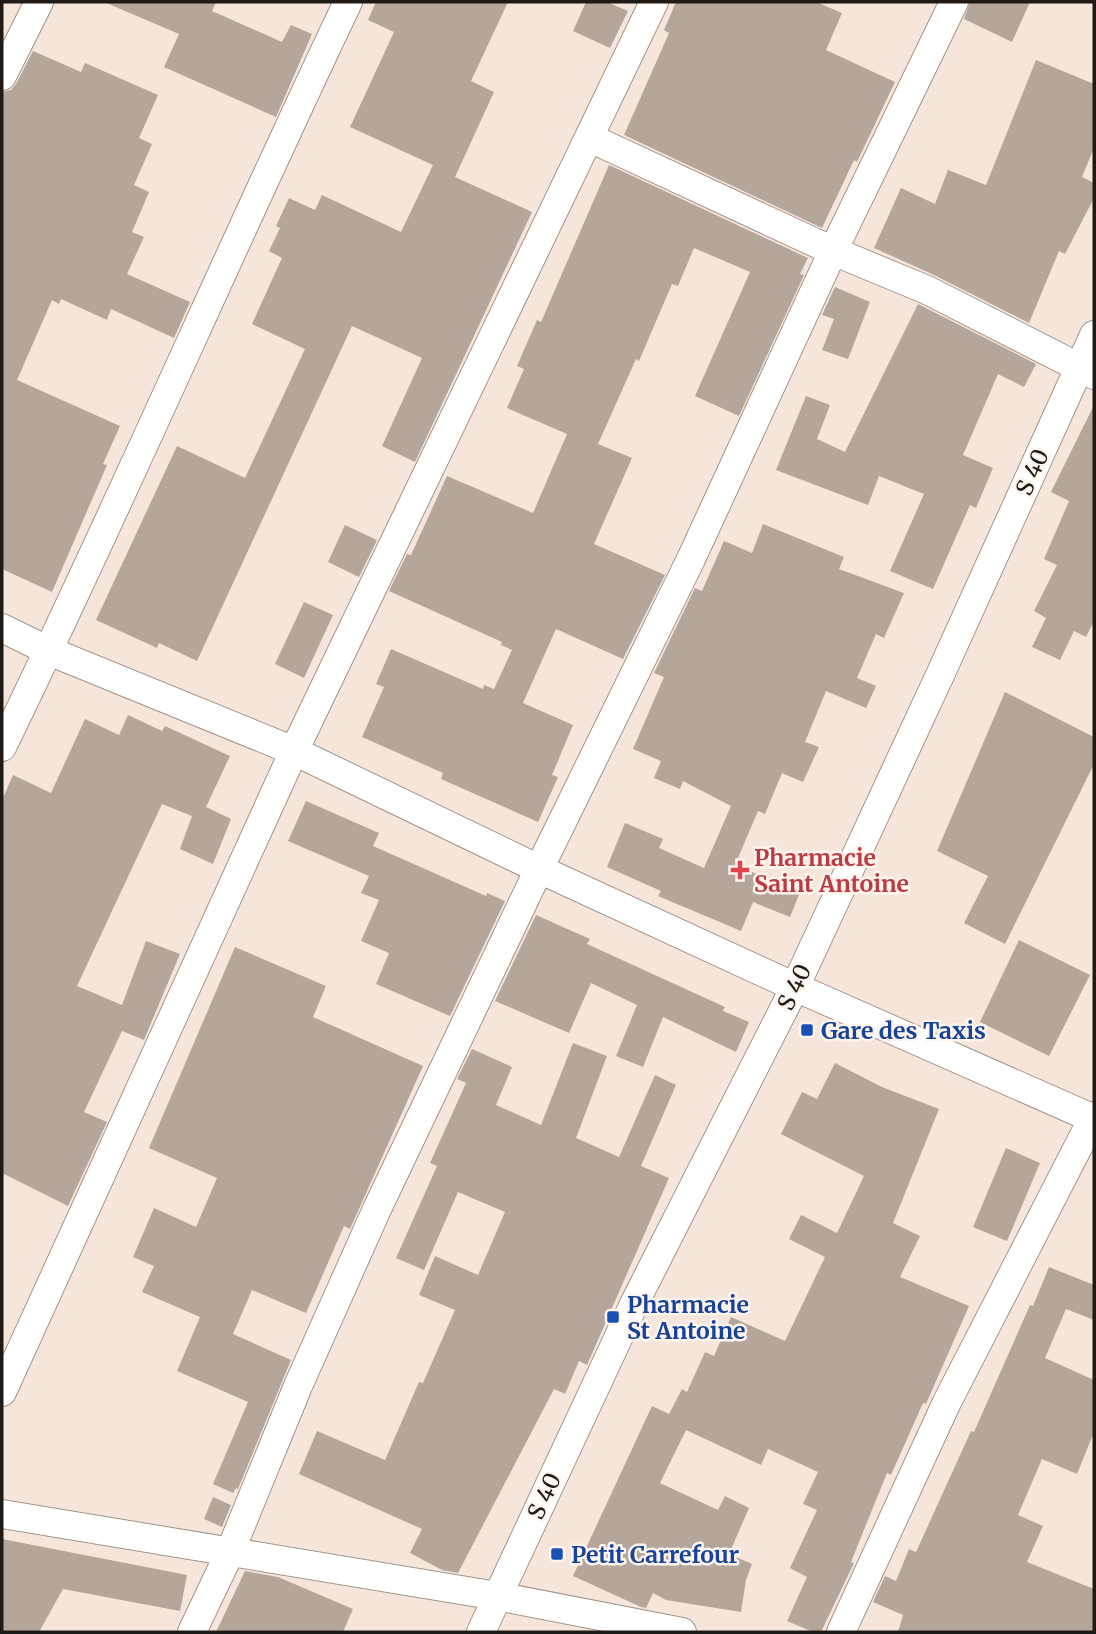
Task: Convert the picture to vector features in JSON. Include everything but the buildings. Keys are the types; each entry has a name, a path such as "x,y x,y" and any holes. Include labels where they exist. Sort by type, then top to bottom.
{"street":[{"path":"2,76 39,2"},
{"path":"2,747 49,651 269,168 348,2"},
{"path":"2,1392 295,751 654,2"},
{"path":"192,1632 230,1552 298,1386 377,1209 691,559 833,251 954,2"},
{"path":"590,138 833,251 927,290 1087,371"},
{"name":"S 40","path":"481,1632 634,1304 795,987 940,675 1087,371 1094,335"},
{"path":"2,628 49,651 295,751 539,869 795,987 1094,1117 947,1402 841,1632"},
{"path":"2,1514 497,1596 682,1632"}],"place":[{"name":"Pharmacie Saint Antoine","path":"740,870"},
{"name":"Gare des Taxis","path":"807,1030"},
{"name":"Pharmacie St Antoine","path":"613,1317"},
{"name":"Petit Carrefour","path":"557,1554"}]}
